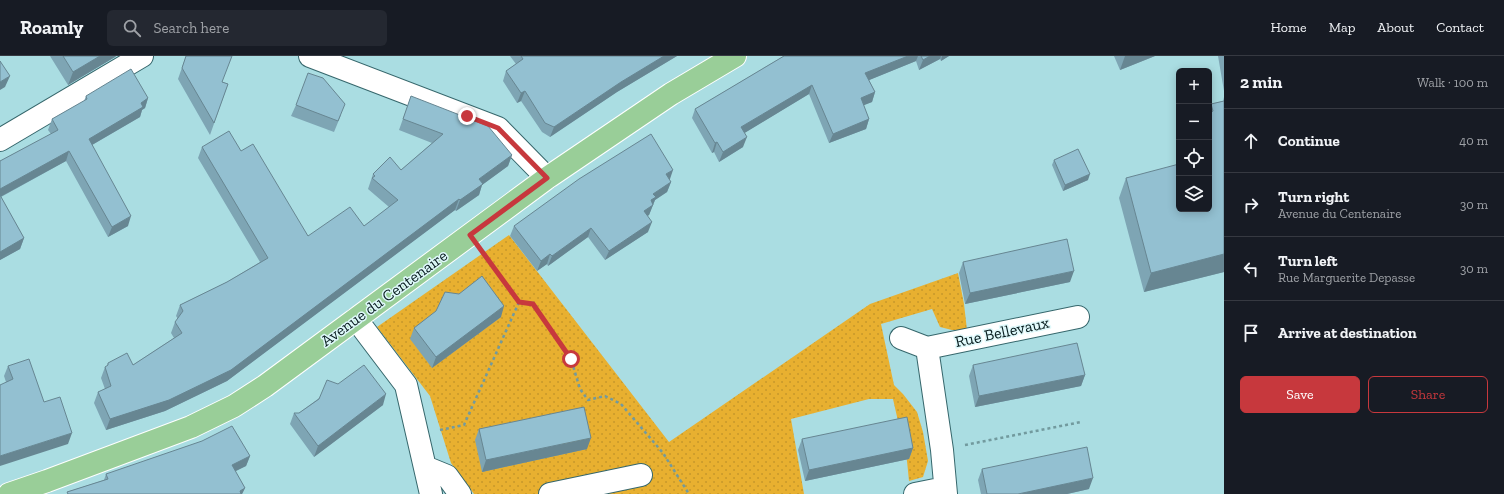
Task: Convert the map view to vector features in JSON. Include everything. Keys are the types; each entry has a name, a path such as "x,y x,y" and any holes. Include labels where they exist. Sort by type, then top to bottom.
{"main road":[{"name":"Avenue du Centenaire","path":"8,494 47,481 191,427 234,406 265,386 547,178 671,94 735,56"}],"street":[{"path":"0,140 142,56"},
{"path":"310,56 498,128 547,178"},
{"name":"Rue Bellevaux","path":"927,348 1078,317"},
{"path":"356,319 406,385 431,494"},
{"path":"901,338 927,348 942,450 946,491 915,494"},
{"path":"425,467 447,476 460,494"},
{"path":"550,494 641,474"}],"path":[{"path":"470,235 519,302 533,304 571,359 580,389 588,400 605,396 621,404 663,453 689,494"},
{"path":"418,434 464,425 519,302"},
{"path":"942,450 1081,422"}],"shaded area":[{"path":"509,235 669,442 870,304 958,273 967,330 952,330 940,327 932,309 881,324 894,385 917,412 923,432 928,461 923,477 909,481 907,461 893,399 869,399 791,419 804,494 474,494 451,463 430,396 377,327"}],"building":[{"path":"63,56 100,56 73,72"},
{"path":"186,56 232,56 222,82 228,84 214,123 182,68"},
{"path":"521,56 664,56 621,82 554,127 545,123 525,91 521,93 506,71 523,59"},
{"path":"784,56 908,56 865,73 875,92 861,98 869,119 833,134 812,85 741,127 747,137 723,152 717,142 715,143 695,109"},
{"path":"921,56 930,56 923,60"},
{"path":"0,61 10,76 0,82"},
{"path":"131,69 148,98 141,103 143,107 89,139 131,216 112,227 69,151 0,189 0,161 58,130 52,119 87,99 86,96"},
{"path":"308,73 323,78 345,104 338,121 296,105"},
{"path":"411,96 488,126 512,155 479,179 483,184 460,200 459,199 231,370 169,400 110,419 98,392 111,386 105,367 108,363 127,353 133,365 182,333 175,322 183,311 180,305 227,282 268,258 202,147 229,131 241,151 253,144 308,236 350,207 364,226 398,200 372,178 375,176 373,174 390,157 401,170 443,134 403,119"},
{"path":"1224,101 1224,254 1151,273 1126,178 1176,165 1176,212 1212,212 1212,104"},
{"path":"651,134 673,170 666,174 671,182 653,194 656,197 651,200 653,205 644,211 652,222 609,251 591,228 552,256 550,254 541,261 514,226 579,179"},
{"path":"1078,149 1090,174 1065,185 1054,160"},
{"path":"0,195 24,238 0,252"},
{"path":"1067,239 1074,271 970,293 963,262"},
{"path":"482,276 504,306 436,357 414,328 436,311 445,292 459,294"},
{"path":"1077,343 1085,375 979,396 973,365"},
{"path":"29,359 44,402 60,397 72,433 0,456 0,385 13,379 8,366"},
{"path":"364,365 386,394 318,446 294,413 299,413 319,399 327,380 338,384"},
{"path":"584,407 591,438 486,460 479,429"},
{"path":"907,417 913,448 809,470 802,439"},
{"path":"232,426 250,456 232,465 245,488 240,491 241,494 68,494 67,492 108,479 106,474 202,441"},
{"path":"1087,447 1093,478 1018,494 987,494 982,469"}],"route":[{"path":"467,116 498,128 547,178 470,235 519,302 533,304 571,359"}]}
